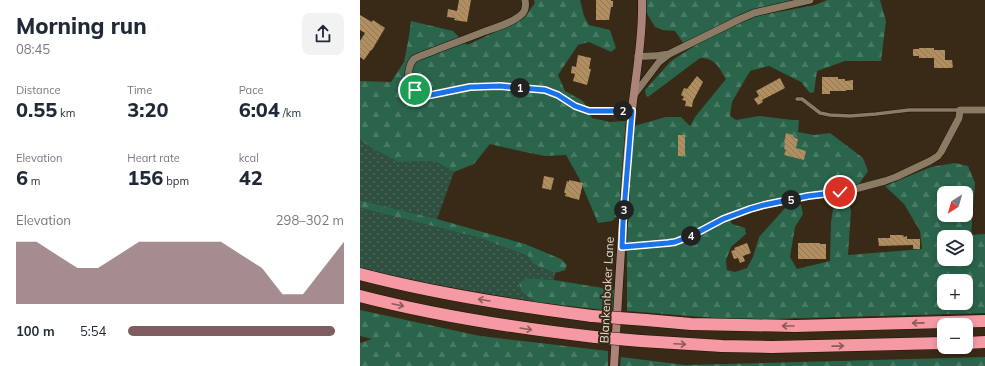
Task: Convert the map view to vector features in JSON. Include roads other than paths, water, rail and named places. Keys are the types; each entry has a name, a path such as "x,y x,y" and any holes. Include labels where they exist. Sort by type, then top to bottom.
{"highway":[{"path":"360,274 469,298 547,310 592,316 691,324 788,326 985,321"},
{"path":"360,296 475,321 536,330 641,341 722,346 771,347 937,343"},
{"path":"973,343 985,342"}],"street":[{"path":"525,0 526,6 521,15 504,25 415,59 409,68 408,74 411,85 415,90 426,96 470,87 500,86 545,90 558,95 575,106 589,111 632,111"},
{"name":"Blankenbaker Lane","path":"614,366 623,222 642,0"},
{"path":"634,95 659,62 669,54 754,13 810,0"},
{"path":"638,56 657,57 669,54"},
{"path":"622,247 675,242 691,236 723,219 750,209 808,196 856,189 896,177 930,161 941,152 959,118 960,110 985,110"}],"lane":[{"path":"797,99 802,99 820,113 830,115 850,116 909,110 960,110"}]}
